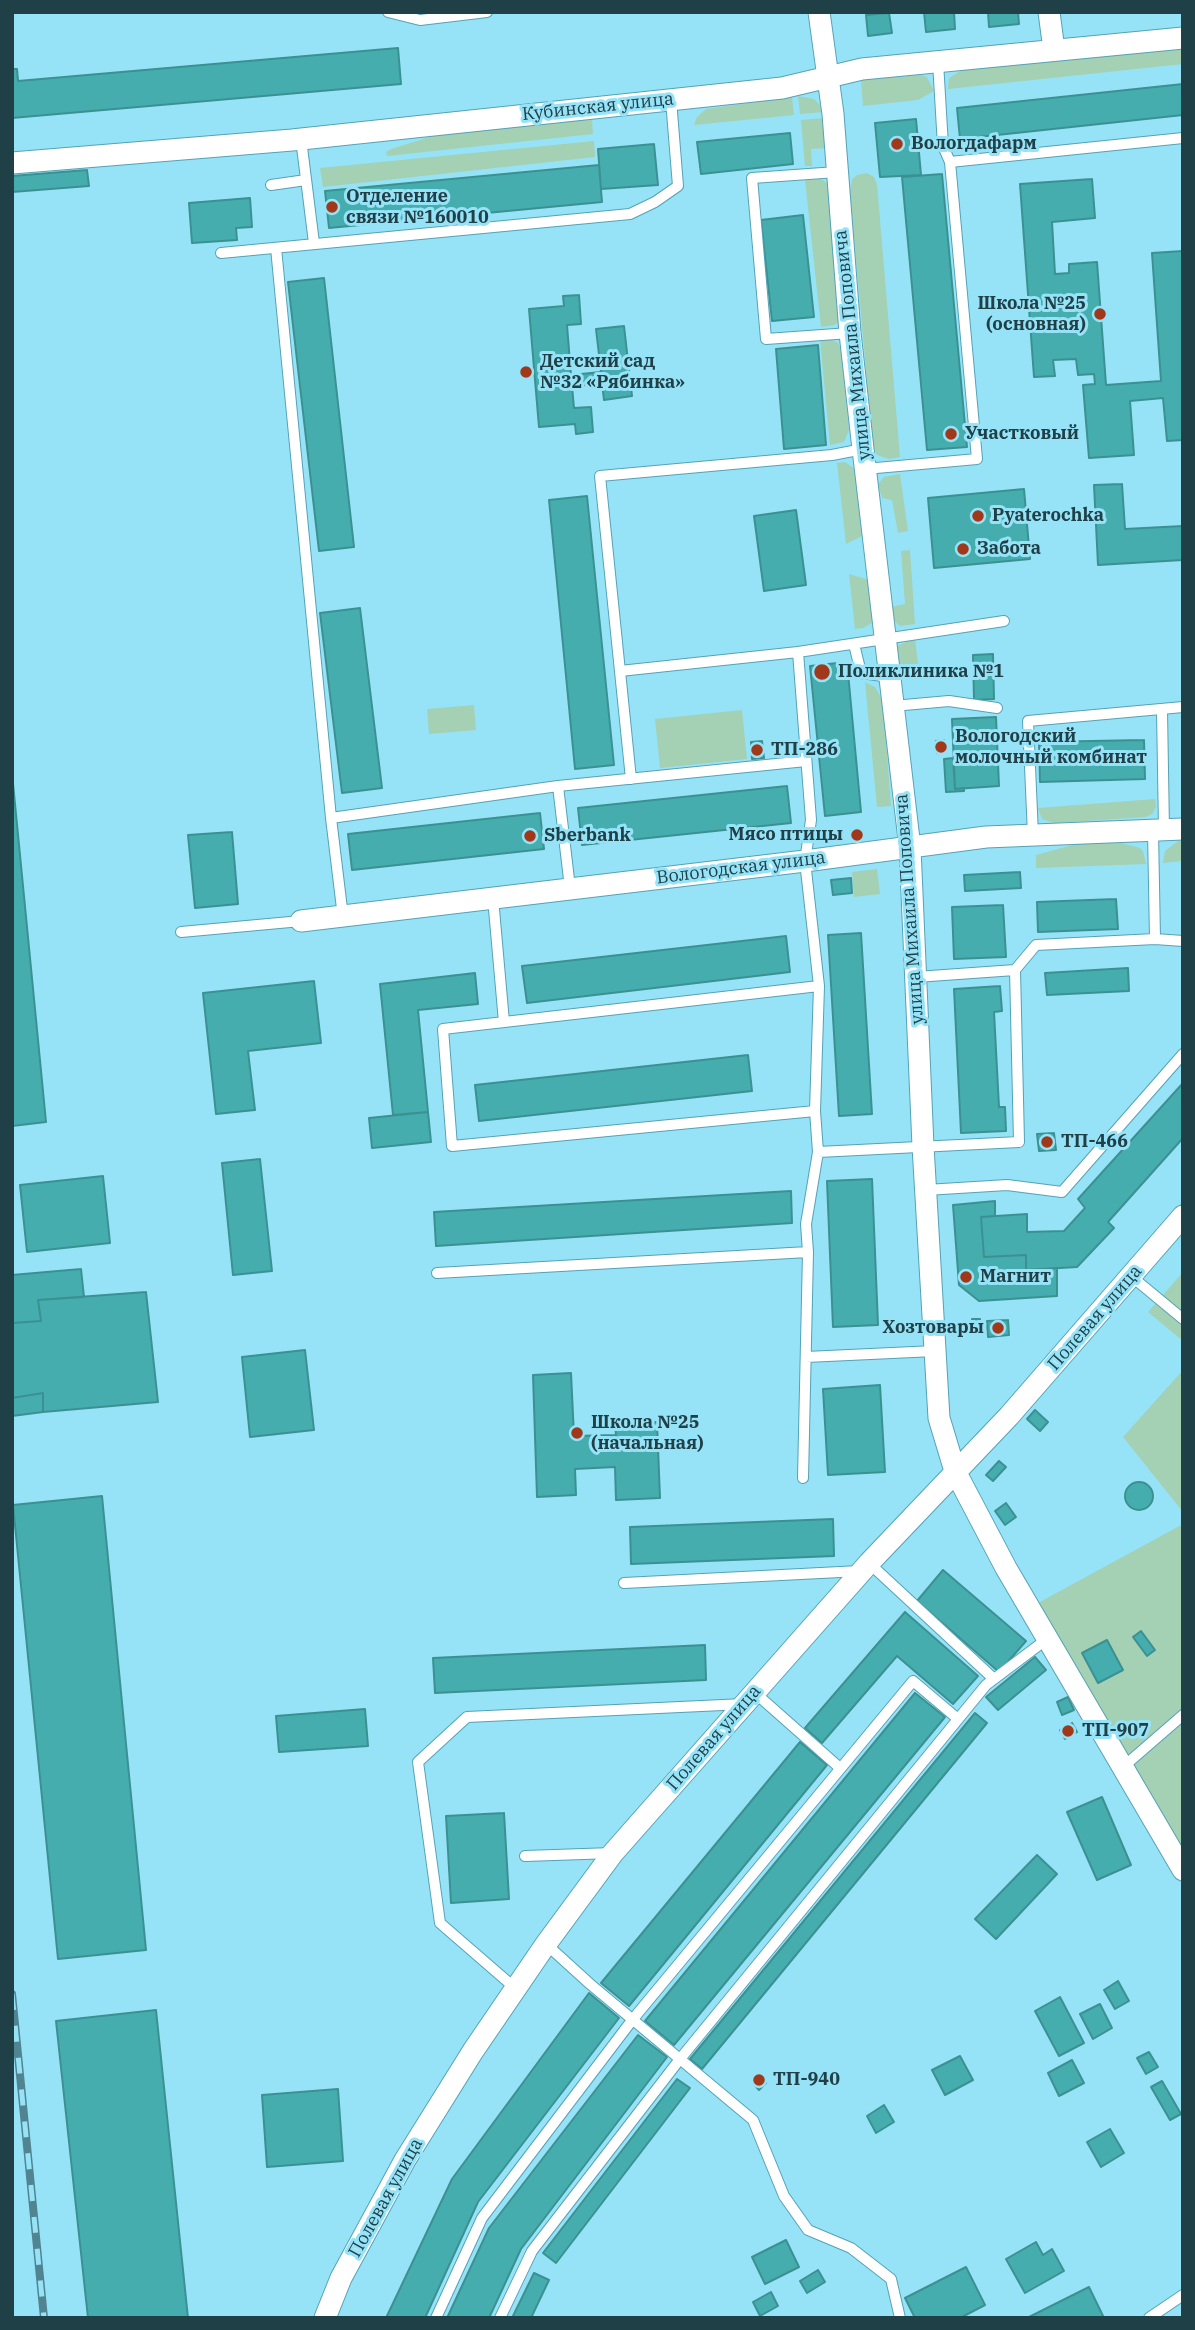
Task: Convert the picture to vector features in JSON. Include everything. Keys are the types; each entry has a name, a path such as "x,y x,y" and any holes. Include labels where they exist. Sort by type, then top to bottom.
{"street":[{"name":"улица Михаила Поповича","path":"819,12 828,77 850,333 910,848 923,1146 939,1418 956,1471 1047,1639 1183,1870"},
{"path":"1049,12 1054,50"},
{"name":"Кубинская улица","path":"12,163 301,139 671,100 782,88 862,69 1183,38"},
{"name":"Вологодская улица","path":"301,921 805,862 986,837 1167,830"},
{"name":"Полевая улица","path":"325,2318 341,2278 405,2160 515,1988 613,1853 866,1567 1009,1416 1183,1216"}],"lane":[{"path":"388,12 420,20 487,12"},
{"path":"631,779 600,477 832,454 864,459 977,459 950,162 943,146 938,62"},
{"path":"220,253 630,214 655,202 677,186 671,100"},
{"path":"950,162 1183,138"},
{"path":"301,139 314,243"},
{"path":"837,172 752,178 766,339 850,333"},
{"path":"271,185 306,180"},
{"path":"276,248 343,917"},
{"path":"620,671 798,652 1004,621"},
{"path":"854,644 861,673 890,677"},
{"path":"798,652 811,820 805,862 819,986 815,1111 818,1152 806,1224 808,1252 803,1478"},
{"path":"893,706 949,701 997,708"},
{"path":"1033,835 1028,721 1183,708"},
{"path":"1155,939 1167,830 1163,710"},
{"path":"331,818 558,786 806,761"},
{"path":"558,786 570,888"},
{"path":"493,898 504,1022"},
{"path":"181,932 301,921"},
{"path":"818,1152 1019,1142 1015,970 1036,944 1155,939 1183,941"},
{"path":"916,977 1015,970"},
{"path":"815,1111 452,1146 443,1029 819,986"},
{"path":"926,1190 1007,1185 1062,1192 1183,1054"},
{"path":"437,1273 808,1252"},
{"path":"1131,1276 1183,1319"},
{"path":"806,1357 935,1351"},
{"path":"624,1583 866,1567 994,1679"},
{"path":"500,2318 532,2251 680,2059 986,1685 1047,1639"},
{"path":"436,2318 482,2218 633,2019 913,1681 958,1719"},
{"path":"515,1988 440,1923 418,1762 467,1717 749,1698 840,1768"},
{"path":"1123,1767 1183,1715"},
{"path":"525,1856 613,1853"},
{"path":"545,1944 753,2120 784,2196 808,2230 851,2248 891,2279 900,2318"},
{"path":"1149,2318 1183,2295"}],"green space":[{"path":"1183,49 1183,64 948,89 949,78 962,70"},
{"path":"921,75 927,77 934,91 918,100 863,106 861,80"},
{"path":"798,96 814,99 823,112 800,114"},
{"path":"792,97 794,115 694,125 697,117 706,109"},
{"path":"825,118 828,148 811,149 812,166 805,166 801,120"},
{"path":"592,119 593,134 387,156 386,152 433,136"},
{"path":"594,141 595,157 323,187 320,168"},
{"path":"867,173 874,177 877,184 900,457 889,459 877,455 873,447 850,192 852,179"},
{"path":"821,179 831,190 840,321 821,327 805,180"},
{"path":"828,338 838,343 841,350 849,430 844,442 830,445 820,339"},
{"path":"845,462 855,469 864,530 862,536 846,544 837,463"},
{"path":"900,474 908,531 898,533 892,500 882,498 878,484 884,477"},
{"path":"910,550 915,624 900,626 892,619 890,607 905,604 901,551"},
{"path":"849,574 869,580 874,622 863,628 855,629"},
{"path":"915,638 919,673 906,673 899,668 895,647"},
{"path":"865,682 875,687 883,701 891,806 877,807"},
{"path":"474,705 476,730 429,734 427,709"},
{"path":"742,710 747,759 660,768 655,719"},
{"path":"1155,799 1156,807 1152,814 1146,817 1054,823 1042,819 1038,808"},
{"path":"1182,841 1183,861 1163,863 1165,851"},
{"path":"1121,843 1140,848 1146,864 1036,868 1036,855 1076,844"},
{"path":"877,869 880,894 854,897 852,872"},
{"path":"1183,1272 1183,1341 1148,1312"},
{"path":"1183,1370 1183,1512 1123,1437"},
{"path":"1183,1524 1183,1853 1038,1603"}],"building":[{"path":"924,12 954,12 955,29 926,32"},
{"path":"988,12 1018,12 1019,24 989,27"},
{"path":"889,13 892,33 868,36 866,15"},
{"path":"398,48 401,84 12,118 12,69 17,69 18,81"},
{"path":"1183,84 1183,115 960,139 957,108"},
{"name":"Вологдафарм","path":"916,119 921,175 880,177 875,123"},
{"path":"790,133 793,164 701,174 697,142"},
{"path":"654,144 658,185 601,189 598,149"},
{"path":"599,165 602,202 329,228 325,191"},
{"path":"87,170 89,186 12,192 12,176"},
{"path":"942,174 967,447 927,450 902,177"},
{"path":"1092,179 1095,218 1052,222 1055,274 1069,273 1069,264 1097,262 1106,385 1161,381 1152,253 1183,251 1183,440 1167,441 1163,398 1130,401 1134,455 1089,458 1083,385 1095,384 1094,374 1078,375 1076,359 1053,360 1055,376 1034,377 1020,184"},
{"path":"250,198 252,227 236,228 237,240 192,243 189,203"},
{"path":"803,215 814,317 772,321 761,220"},
{"path":"324,278 354,547 319,551 288,282"},
{"path":"579,295 581,324 567,325 571,375 601,372 596,329 624,326 632,396 604,400 602,384 572,386 574,408 591,407 593,432 576,434 575,424 539,427 529,309 564,306 563,296"},
{"path":"818,345 826,445 784,449 776,349"},
{"path":"1122,484 1125,529 1183,526 1183,560 1098,565 1094,485"},
{"name":"Pyaterochka","path":"1024,489 1030,559 934,568 928,498"},
{"path":"587,496 614,765 575,769 549,500"},
{"path":"796,510 806,585 764,591 754,516"},
{"path":"360,608 382,788 342,793 320,613"},
{"path":"993,654 994,699 974,700 973,655"},
{"path":"847,662 861,812 825,816 810,666"},
{"path":"996,717 999,786 955,789 952,719"},
{"name":"Вологодский молочный комбинат","path":"944,740 945,752 937,753 936,741"},
{"path":"1144,740 1145,779 1040,782 1039,742"},
{"name":"ТП-286","path":"762,741 764,758 752,759 751,742"},
{"path":"953,758 955,789 964,788 964,791 946,792 944,759"},
{"path":"12,773 46,1122 12,1126"},
{"path":"787,786 791,823 582,845 578,808"},
{"path":"540,813 544,849 352,870 348,834"},
{"name":"Мясо птицы","path":"862,830 863,838 852,839 851,831"},
{"path":"232,832 238,904 195,908 188,835"},
{"path":"1020,872 1021,888 965,891 964,875"},
{"path":"851,878 852,893 833,895 831,880"},
{"path":"1116,899 1118,929 1038,932 1037,902"},
{"path":"1003,905 1006,957 954,959 952,907"},
{"path":"861,933 872,1114 839,1116 828,935"},
{"path":"786,936 790,972 527,1003 522,966"},
{"path":"1128,968 1129,991 1047,995 1045,973"},
{"path":"475,973 478,1004 418,1010 428,1112 393,1115 380,984"},
{"path":"314,981 321,1043 248,1051 255,1110 216,1114 203,993"},
{"path":"1000,986 1002,1011 994,1012 999,1107 1005,1107 1006,1131 961,1133 954,989"},
{"path":"748,1055 752,1091 479,1121 475,1085"},
{"path":"1183,1083 1183,1138 1108,1222 1114,1228 1077,1267 1026,1270 1026,1255 984,1257 981,1217 1027,1214 1027,1232 1064,1231 1085,1208 1078,1199"},
{"path":"428,1112 431,1142 372,1148 369,1118"},
{"name":"ТП-466","path":"1054,1133 1056,1150 1039,1151 1037,1134"},
{"path":"260,1159 272,1271 233,1275 222,1163"},
{"path":"103,1176 110,1243 27,1252 20,1185"},
{"path":"872,1179 878,1325 833,1327 827,1181"},
{"path":"791,1191 792,1223 436,1246 434,1212"},
{"path":"995,1201 995,1216 981,1217 984,1257 1026,1255 1026,1270 1057,1268 1057,1296 979,1301 959,1285 953,1205"},
{"path":"81,1269 84,1297 38,1300 41,1321 12,1323 12,1275"},
{"path":"146,1292 158,1402 43,1412 43,1393 12,1398 12,1323 41,1321 38,1300"},
{"path":"972,1319 980,1319 980,1332 972,1331"},
{"name":"Хозтовары","path":"1008,1320 1009,1335 988,1337 987,1321"},
{"path":"305,1350 314,1430 250,1437 242,1357"},
{"path":"571,1373 574,1436 616,1435 615,1424 657,1422 660,1498 616,1500 615,1467 575,1469 576,1495 537,1497 533,1375"},
{"path":"880,1385 885,1472 828,1475 823,1389"},
{"path":"43,1393 43,1412 12,1416 12,1398"},
{"path":"1035,1410 1048,1422 1040,1431 1027,1419"},
{"path":"999,1461 1006,1467 993,1481 986,1475"},
{"path":"1139,1482 1149,1486 1153,1496 1149,1506 1139,1510 1129,1506 1125,1496 1129,1486"},
{"path":"102,1496 146,1950 58,1959 13,1505"},
{"path":"1006,1503 1016,1517 1005,1525 995,1511"},
{"path":"833,1519 834,1556 631,1564 630,1527"},
{"path":"943,1570 1026,1641 999,1672 917,1601"},
{"path":"905,1612 978,1676 953,1704 897,1656 822,1743 805,1728"},
{"path":"1141,1631 1155,1650 1147,1656 1133,1637"},
{"path":"1107,1640 1123,1670 1098,1683 1082,1653"},
{"path":"705,1645 706,1680 435,1693 433,1658"},
{"path":"1035,1657 1046,1670 998,1710 986,1697"},
{"path":"915,1693 945,1717 674,2045 645,2021"},
{"path":"1068,1697 1074,1710 1062,1715 1057,1702"},
{"path":"365,1709 368,1746 279,1752 276,1716"},
{"path":"975,1713 987,1723 702,2069 690,2059"},
{"name":"ТП-907","path":"1072,1723 1077,1732 1065,1739 1060,1730"},
{"path":"800,1742 827,1765 629,2006 601,1983"},
{"path":"1102,1797 1131,1865 1097,1880 1067,1812"},
{"path":"504,1813 509,1899 451,1903 446,1816"},
{"path":"1037,1855 1057,1874 996,1939 975,1919"},
{"path":"1118,1981 1129,2001 1115,2009 1104,1990"},
{"path":"589,1993 619,2018 478,2202 425,2318 386,2318 452,2179"},
{"path":"1060,1997 1084,2043 1059,2056 1035,2011"},
{"path":"1100,2004 1112,2028 1093,2039 1080,2014"},
{"path":"156,2010 188,2318 88,2318 56,2021"},
{"path":"638,2035 667,2057 521,2249 489,2318 447,2318 489,2228"},
{"path":"1149,2052 1158,2067 1146,2074 1137,2058"},
{"path":"960,2056 973,2080 945,2095 932,2070"},
{"path":"1072,2060 1084,2083 1059,2096 1048,2073"},
{"name":"ТП-940","path":"759,2077 766,2083 759,2090 753,2083"},
{"path":"677,2079 690,2088 556,2263 543,2253"},
{"path":"1162,2081 1181,2114 1170,2120 1151,2087"},
{"path":"338,2089 343,2161 267,2167 262,2095"},
{"path":"884,2105 894,2122 876,2133 867,2116"},
{"path":"1110,2129 1124,2153 1101,2167 1087,2142"},
{"path":"786,2240 799,2267 765,2284 752,2257"},
{"path":"1036,2242 1043,2255 1052,2249 1064,2271 1025,2293 1006,2259"},
{"path":"966,2267 985,2305 960,2318 915,2318 905,2298"},
{"path":"818,2270 825,2282 807,2293 800,2281"},
{"path":"534,2273 549,2280 531,2318 512,2318"},
{"path":"1089,2287 1104,2318 1027,2318"},
{"path":"771,2292 778,2306 760,2316 753,2302"}],"railway":[{"path":"12,1994 44,2318"}],"place":[{"name":"Вологдафарм","path":"897,144"},
{"name":"Отделение связи №160010","path":"332,207"},
{"name":"Школа №25 (основная)","path":"1100,314"},
{"name":"Детский сад №32 «Рябинка»","path":"526,372"},
{"name":"Участковый","path":"951,434"},
{"name":"Pyaterochka","path":"978,516"},
{"name":"Забота","path":"963,549"},
{"name":"Поликлиника №1","path":"822,672"},
{"name":"Вологодский молочный комбинат","path":"941,747"},
{"name":"ТП-286","path":"757,750"},
{"name":"Мясо птицы","path":"857,835"},
{"name":"Sberbank","path":"530,836"},
{"name":"ТП-466","path":"1047,1142"},
{"name":"Магнит","path":"966,1277"},
{"name":"Хозтовары","path":"998,1328"},
{"name":"Школа №25 (начальная)","path":"577,1433"},
{"name":"ТП-907","path":"1068,1731"},
{"name":"ТП-940","path":"759,2080"}]}
